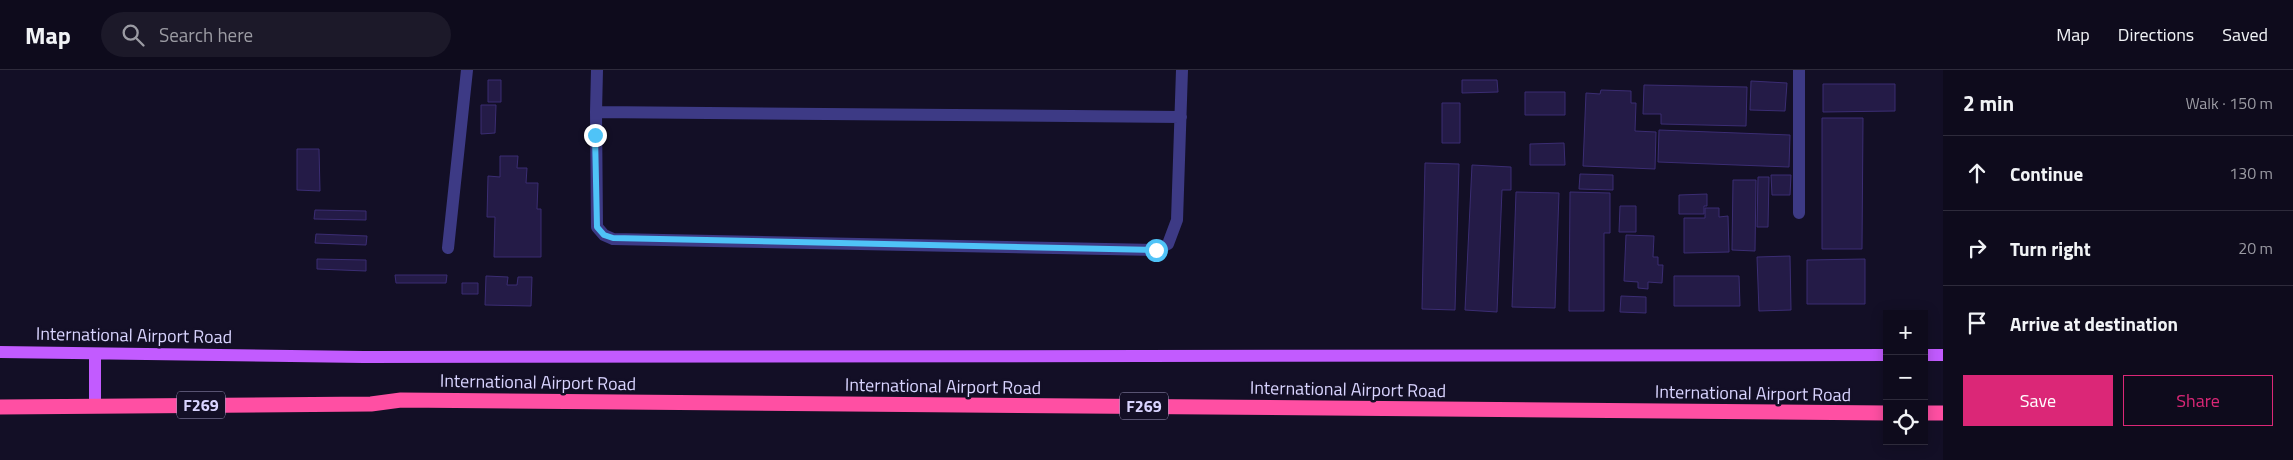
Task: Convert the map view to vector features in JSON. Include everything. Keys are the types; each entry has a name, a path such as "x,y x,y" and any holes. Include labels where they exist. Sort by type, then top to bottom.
{"highway":[{"name":"International Airport Road","path":"0,407 371,404 401,400 1883,413"},
{"path":"1928,413 1943,413"}],"main road":[{"name":"International Airport Road","path":"0,352 364,356 1883,355"},
{"path":"95,354 95,406"},
{"path":"1928,355 1943,355"}],"lane":[{"path":"448,248 467,70"},
{"path":"597,70 597,227 604,235 613,238 1156,250 1168,244 1177,220 1182,70"},
{"path":"1799,70 1799,213"},
{"path":"596,112 1181,117"}],"building":[{"path":"488,80 501,80 501,102 488,102"},
{"path":"1462,80 1497,80 1498,92 1462,93"},
{"path":"1751,81 1787,83 1785,111 1750,110"},
{"path":"1823,84 1895,84 1895,111 1823,112"},
{"path":"1644,85 1747,87 1746,126 1661,124 1661,114 1643,114"},
{"path":"1601,90 1631,91 1631,103 1636,103 1635,131 1656,132 1655,169 1583,166 1586,93 1600,94"},
{"path":"1525,92 1565,92 1565,115 1525,115"},
{"path":"1442,103 1460,103 1460,143 1442,143"},
{"path":"481,105 496,105 495,133 481,134"},
{"path":"1822,118 1863,118 1862,249 1822,249"},
{"path":"1659,130 1790,135 1789,167 1658,162"},
{"path":"1564,143 1565,165 1530,165 1530,144"},
{"path":"297,149 319,149 320,191 297,190"},
{"path":"500,156 518,156 517,168 527,168 526,183 538,183 537,209 541,209 541,257 494,257 495,217 487,217 488,176 500,177"},
{"path":"1425,163 1459,164 1455,310 1422,309"},
{"path":"1472,165 1511,167 1511,190 1502,190 1497,312 1465,310"},
{"path":"1580,174 1613,175 1613,190 1579,189"},
{"path":"1771,175 1791,175 1790,195 1772,195"},
{"path":"1758,177 1769,177 1768,227 1757,227"},
{"path":"1733,180 1756,180 1755,251 1732,250"},
{"path":"1516,192 1559,193 1555,308 1512,307"},
{"path":"1570,192 1610,193 1610,233 1604,233 1604,311 1569,311"},
{"path":"1707,194 1707,206 1704,206 1704,214 1679,214 1679,195"},
{"path":"1620,206 1636,206 1636,232 1619,232"},
{"path":"1705,208 1719,208 1719,217 1728,216 1729,252 1684,253 1684,218 1705,218"},
{"path":"315,210 366,211 366,220 314,219"},
{"path":"316,234 367,236 366,245 315,243"},
{"path":"1626,235 1654,236 1653,257 1658,257 1658,265 1663,265 1662,283 1648,282 1648,289 1638,288 1638,282 1624,281"},
{"path":"1790,256 1791,310 1759,311 1757,257"},
{"path":"317,259 366,260 366,271 317,269"},
{"path":"1865,259 1865,304 1807,304 1807,260"},
{"path":"395,275 447,275 446,283 396,283"},
{"path":"486,276 508,277 507,285 517,285 518,277 532,277 531,306 485,305"},
{"path":"1674,276 1739,276 1740,306 1674,306"},
{"path":"462,283 478,283 478,294 462,294"},
{"path":"1621,296 1646,297 1646,313 1620,312"}],"route":[{"path":"595,135 597,227 604,235 613,238 1156,250"}]}
